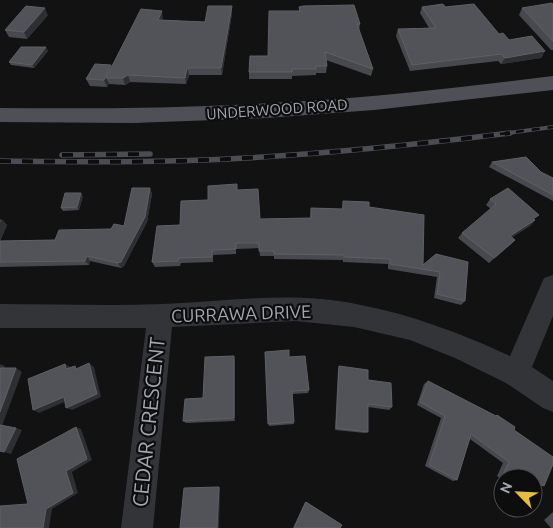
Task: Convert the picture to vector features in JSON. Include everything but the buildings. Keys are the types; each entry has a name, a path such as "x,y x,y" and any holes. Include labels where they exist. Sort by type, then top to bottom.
{"main road":[{"name":"UNDERWOOD ROAD","path":"0,115 144,115 266,111 451,95 553,83"}],"street":[{"path":"516,372 553,286"},
{"name":"CURRAWA DRIVE","path":"0,316 160,316 286,309 324,310 410,328 463,348 516,372 553,398"},
{"name":"CEDAR CRESCENT","path":"137,528 160,316"}],"railway":[{"path":"500,134 553,127"},
{"path":"0,161 215,160 378,148 510,133"},
{"path":"62,155 150,154"}]}
